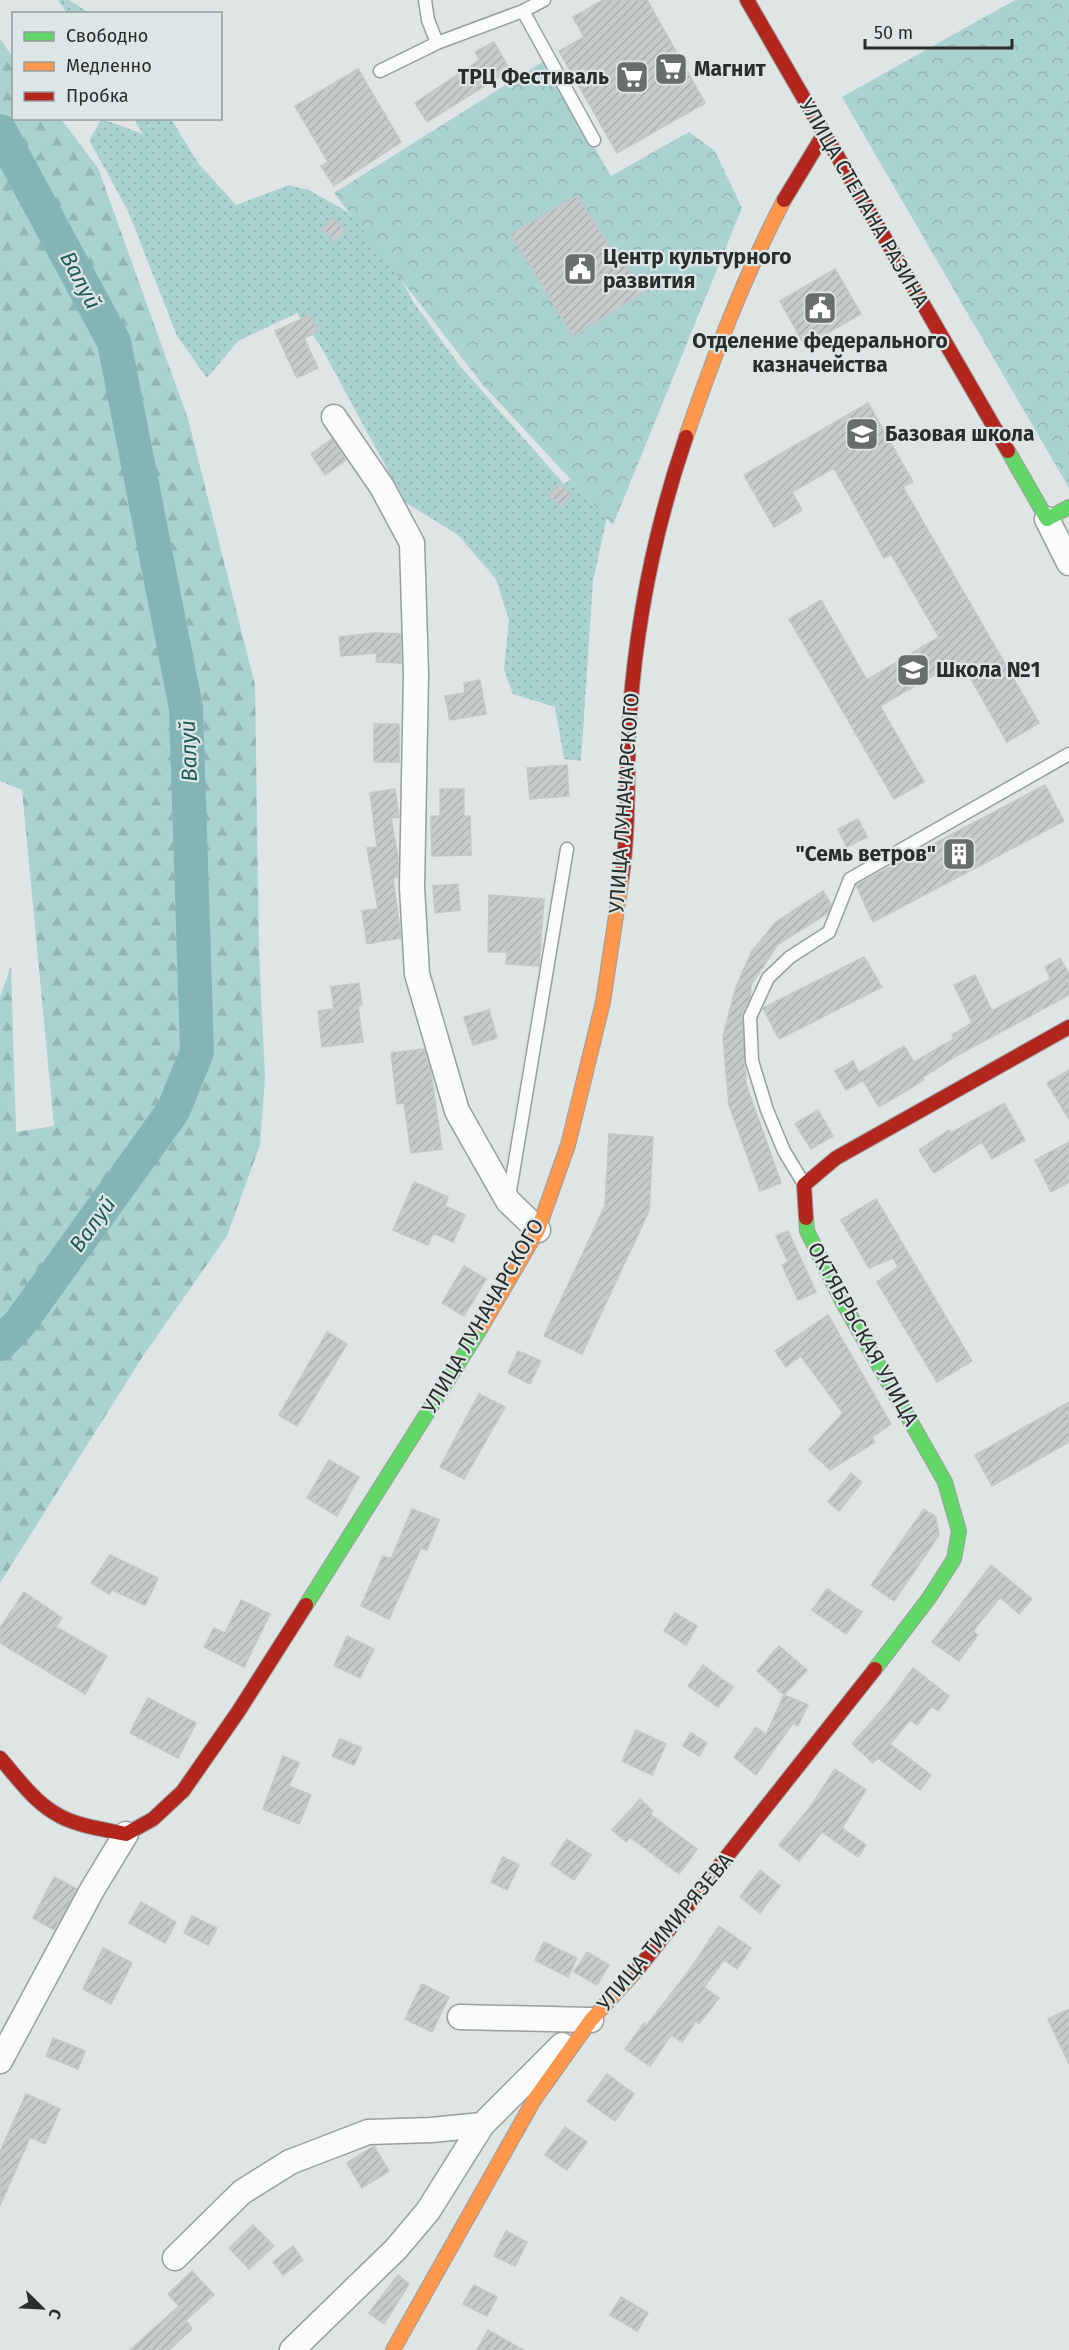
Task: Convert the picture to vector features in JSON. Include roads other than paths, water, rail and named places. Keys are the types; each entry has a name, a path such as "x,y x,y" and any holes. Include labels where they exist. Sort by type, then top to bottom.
{"main road":[{"name":"УЛИЦА СТЕПАНА РАЗИНА","path":"747,0 1047,519"},
{"name":"УЛИЦА ЛУНАЧАРСКОГО","path":"126,1834 153,1820 183,1791 231,1722 498,1300 538,1230 568,1145 603,1002 623,866 630,710 634,675 645,593 670,483 710,367 761,243 799,172 824,134"},
{"path":"1047,519 1069,507"},
{"path":"804,1185 836,1158 1069,1027"},
{"name":"ОКТЯБРЬСКАЯ УЛИЦА","path":"804,1185 807,1231 842,1301 945,1482 959,1531"},
{"name":"УЛИЦА ТИМИРЯЗЕВА","path":"393,2350 534,2100 591,2020 651,1955 929,1598 954,1558 959,1531"},
{"path":"0,1758 32,1794 54,1813 86,1826 126,1834"}],"street":[{"path":"334,417 382,487 412,543 416,674 412,887 417,974 457,1112 508,1201 538,1230"},
{"name":"УЛИЦА СТЕПАНА РАЗИНА","path":"1047,519 1069,562"},
{"path":"0,2061 92,1890 126,1834"},
{"path":"460,2017 591,2020"},
{"path":"292,2350 396,2249 428,2211 482,2125 545,2059 591,2020"},
{"path":"175,2258 242,2192 290,2162 368,2132 431,2130 482,2125"}],"lane":[{"path":"425,0 428,20 437,43"},
{"path":"380,71 437,43 523,11 544,0"},
{"path":"523,11 594,140"},
{"path":"804,1185 784,1151 767,1110 752,1061 750,1017 768,978 790,957 830,932 850,879 1069,754"},
{"path":"508,1201 567,849"}],"waterway":[{"name":"Валуй","path":"0,131 114,342 186,708 197,1052 173,1111 20,1323 0,1344"}],"place":[{"name":"Магнит","path":"671,69"},
{"name":"ТРЦ Фестиваль","path":"632,77"},
{"name":"Центр культурного развития","path":"580,269"},
{"name":"Отделение федерального казначейства","path":"820,308"},
{"name":"Базовая школа","path":"862,434"},
{"name":"Школа №1","path":"913,670"},
{"name":"\"Семь ветров\"","path":"959,854"}]}
